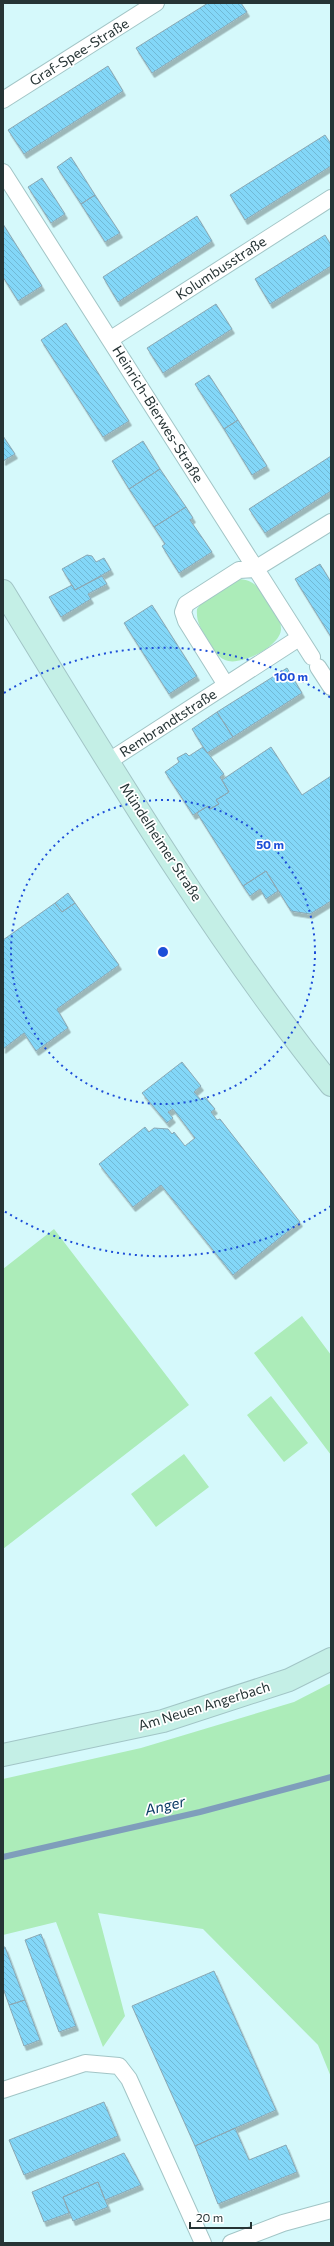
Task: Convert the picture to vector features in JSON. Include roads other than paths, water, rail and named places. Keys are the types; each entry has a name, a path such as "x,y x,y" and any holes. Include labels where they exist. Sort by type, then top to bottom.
{"main road":[{"name":"Mündelheimer Straße","path":"3,592 192,892 248,974 331,1085"},
{"name":"Am Neuen Angerbach","path":"3,1755 163,1721 288,1680 331,1659"}],"street":[{"name":"Graf-Spee-Straße","path":"3,100 156,3"},
{"name":"Heinrich-Bierwes-Straße","path":"3,172 111,339 331,687"},
{"name":"Kolumbusstraße","path":"111,339 331,198"},
{"name":"Rembrandtstraße","path":"226,685 186,621 183,612 186,604 239,570 255,569 331,522"},
{"name":"Rembrandtstraße","path":"109,761 300,638"},
{"path":"3,2090 85,2063 119,2066 129,2079 203,2243"},
{"path":"231,2243 283,2223 331,2210"}],"waterway":[{"name":"Anger","path":"3,1857 200,1812 331,1777"}]}
